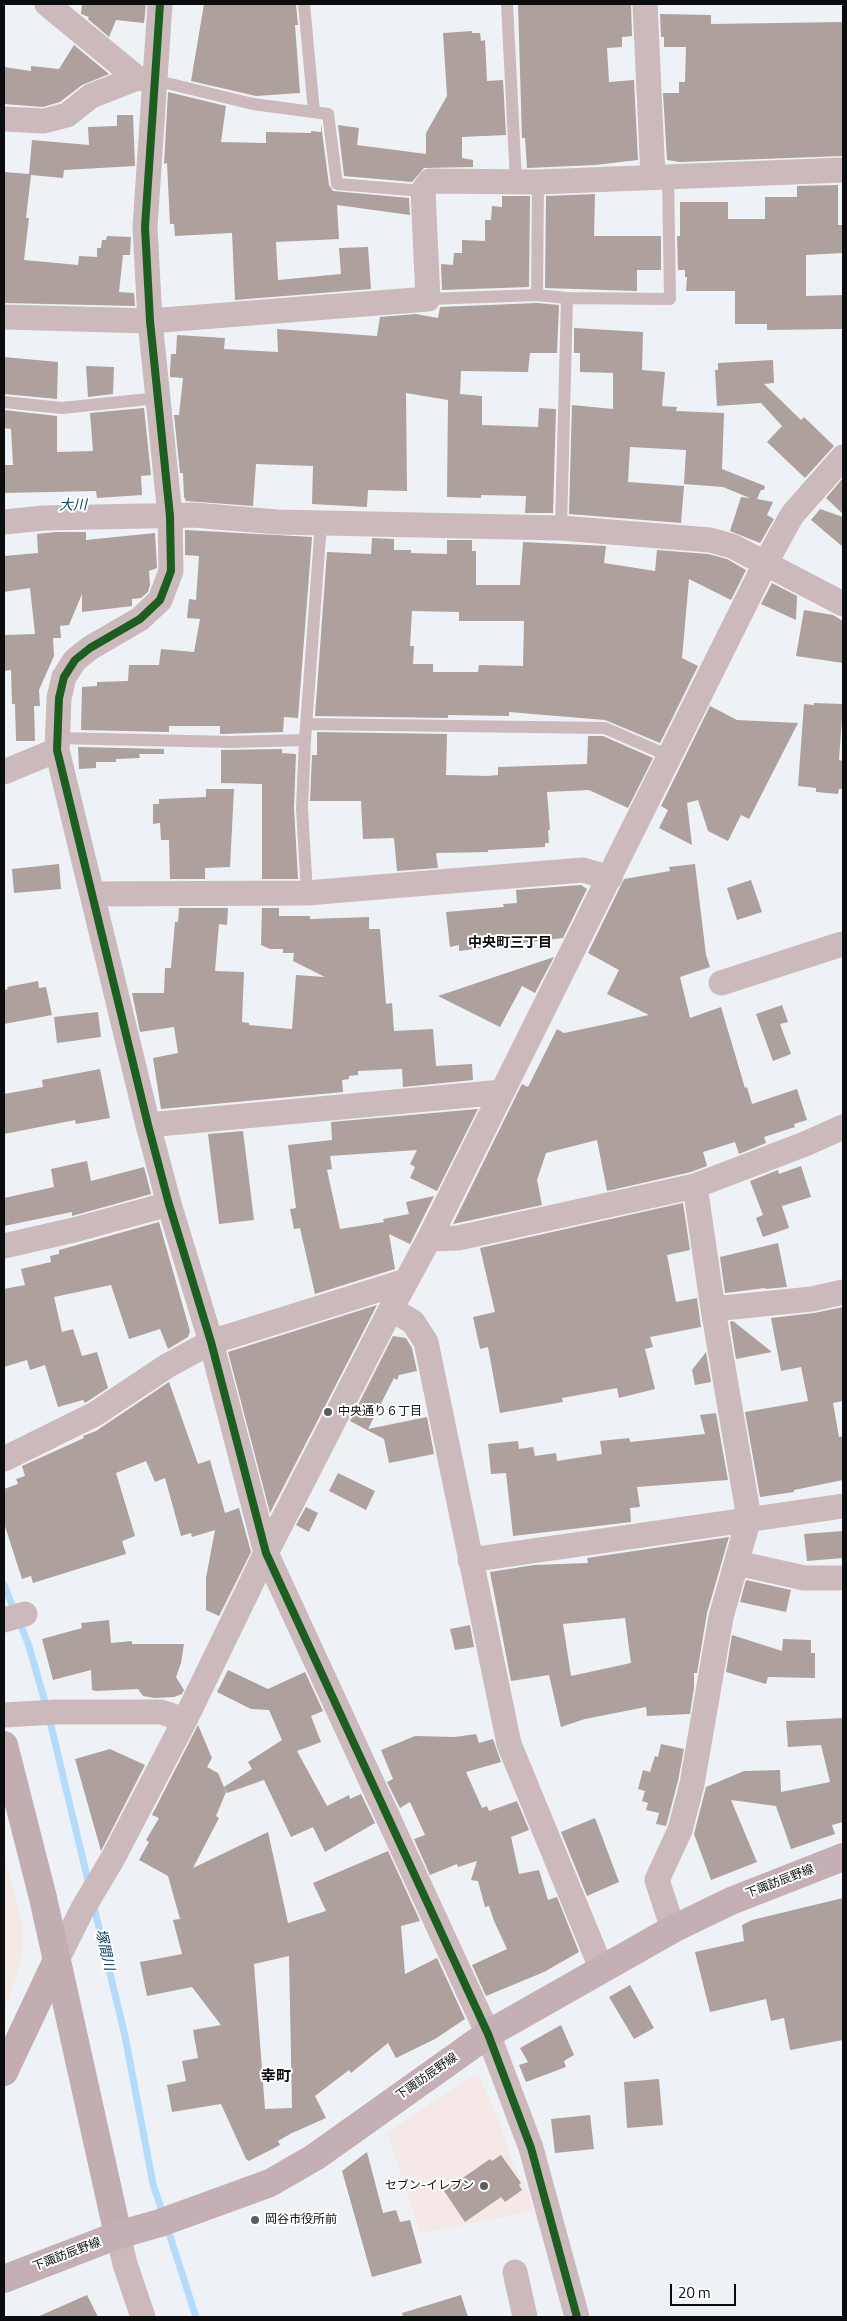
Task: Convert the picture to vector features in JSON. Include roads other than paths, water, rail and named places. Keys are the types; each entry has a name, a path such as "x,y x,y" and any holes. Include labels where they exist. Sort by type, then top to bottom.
{"main road":[{"name":"下諏訪辰野線","path":"4,2279 118,2235 170,2219 270,2183 315,2157 488,2034 673,1929 731,1901 843,1857"}],"street":[{"path":"47,4 146,79"},
{"path":"160,4 146,79 145,226 150,321 170,516 171,571 160,600 140,619 90,648 75,660 64,677 59,698 56,744 148,1125 169,1204 211,1342 266,1553 488,2034 531,2148 577,2317"},
{"path":"645,4 661,177"},
{"path":"4,119 44,121 67,116 91,96 146,79"},
{"path":"4,317 150,321 428,299 423,191 430,181 527,182 843,170"},
{"path":"4,2072 82,1910 100,1880 185,1720 266,1553 429,1239 765,564 792,515 843,457"},
{"path":"4,522 44,518 194,515 277,522 561,528 710,540 732,546 843,604"},
{"path":"4,772 56,744"},
{"path":"93,894 307,892 583,870 610,878"},
{"path":"721,983 843,945"},
{"path":"148,1125 502,1092"},
{"path":"429,1239 458,1238 695,1186 805,1144 843,1127"},
{"path":"673,1929 657,1880 680,1830 692,1784 721,1617 749,1518 713,1309 695,1186"},
{"path":"4,1246 74,1230 169,1204"},
{"path":"4,1459 95,1414 167,1366 211,1342 406,1281"},
{"path":"713,1309 812,1299 843,1292"},
{"path":"391,1309 413,1322 426,1342 509,1744 602,1970"},
{"path":"470,1560 749,1518 843,1506"},
{"path":"737,1563 804,1578 843,1578"},
{"path":"15,1714 161,1712 185,1720"},
{"path":"4,1746 43,1898 125,2264 143,2317"},
{"path":"515,2272 525,2317"}],"lane":[{"path":"304,4 314,112"},
{"path":"507,4 538,296"},
{"path":"146,79 253,104 328,114 337,184 423,191"},
{"path":"428,299 538,296 670,299 661,177"},
{"path":"561,528 567,298"},
{"path":"4,402 62,408 158,398"},
{"path":"307,892 302,808 304,740 321,523"},
{"path":"306,724 605,728 669,756"},
{"path":"56,744 304,740"}],"waterway":[{"name":"塚間川","path":"4,1585 28,1643 47,1709 89,1885"},
{"name":"塚間川","path":"93,1903 125,2036 153,2184 164,2217"},
{"name":"塚間川","path":"167,2227 196,2317"}],"place":[{"name":"中央通り６丁目","path":"328,1412"},
{"name":"セブン-イレブン","path":"484,2186"},
{"name":"岡谷市役所前","path":"255,2220"}],"district":[{"name":"中央町三丁目","path":"510,944"},
{"name":"幸町","path":"276,2077"}],"water label":[{"name":"大川","path":"73,506"}]}
